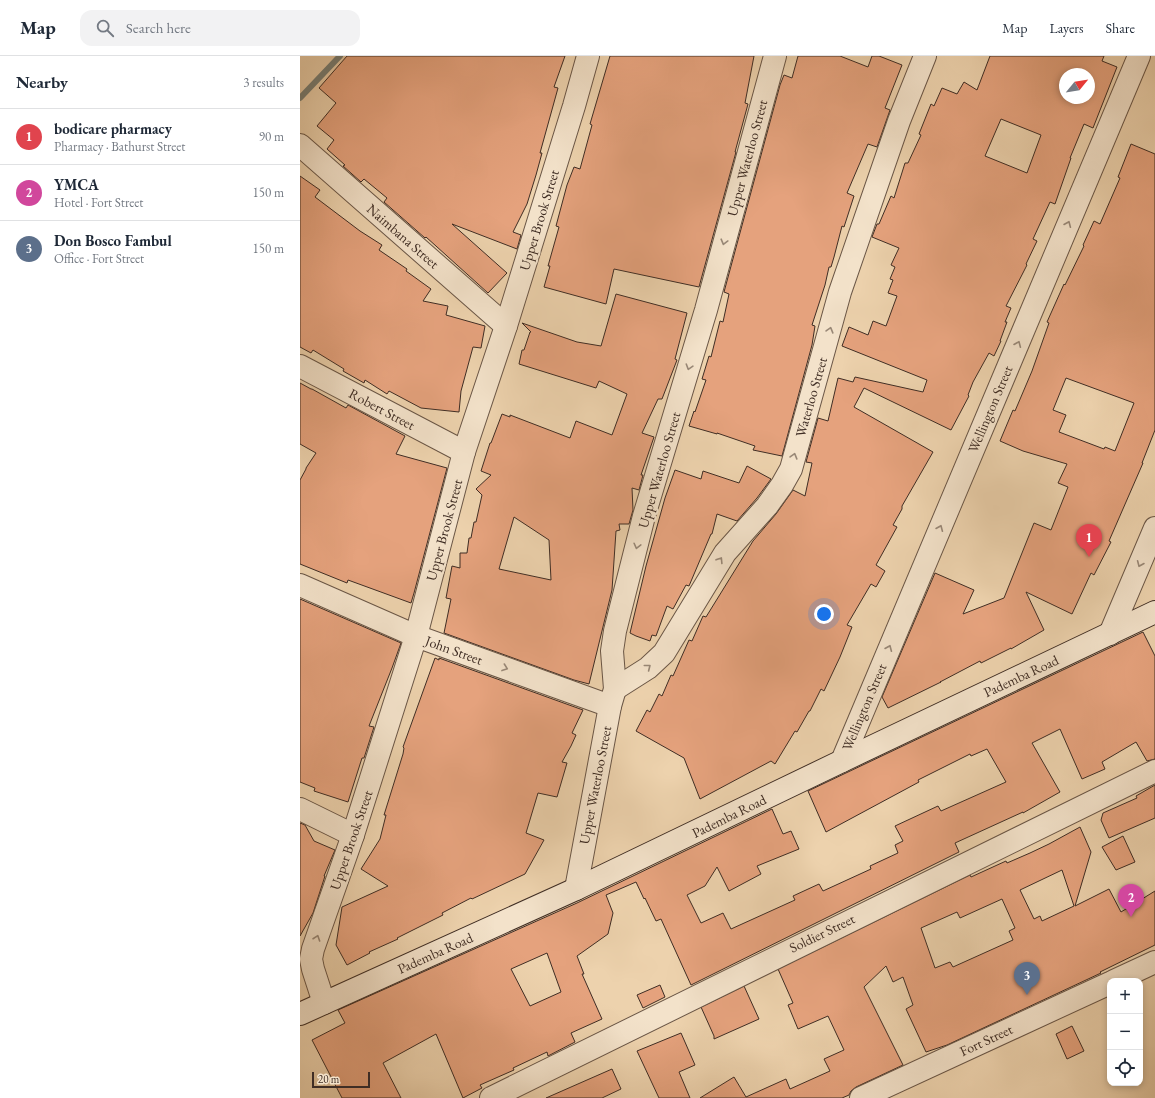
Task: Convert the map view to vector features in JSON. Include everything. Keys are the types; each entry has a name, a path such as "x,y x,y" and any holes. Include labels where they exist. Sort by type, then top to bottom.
{"street":[{"name":"Upper Brook Street","path":"324,1003 312,969 312,954 353,835 416,636 464,452 506,326 588,56"},
{"name":"Upper Waterloo Street","path":"576,889 613,698 612,651 617,623 644,516 706,310 775,56"},
{"name":"Waterloo Street","path":"613,698 664,653 724,553 767,506 791,469 840,292 900,121 925,56"},
{"name":"Wellington Street","path":"842,761 1139,56"},
{"name":"Naimbana Street","path":"300,145 506,326"},
{"name":"Robert Street","path":"300,366 464,452"},
{"path":"1110,634 1155,528"},
{"name":"John Street","path":"300,586 416,636 613,698"},
{"name":"Pademba Road","path":"300,1014 576,889 1155,612"},
{"name":"Soldier Street","path":"491,1098 987,852 1155,771"},
{"path":"300,810 353,835"},
{"path":"1120,978 1155,962"},
{"name":"Fort Street","path":"861,1098 1107,984"}],"building":[{"path":"347,56 565,56 554,87 558,88 540,153 542,153 536,175 527,204 513,232 521,235 517,249 452,224 507,273 488,293 426,237 425,238 384,202 387,198 364,179 361,182 327,149 334,140 317,126 336,103 319,88"},
{"path":"610,56 754,56 745,103 748,104 699,287 614,269 606,304 544,287 550,266 548,266 559,227 556,226 567,185 574,167 580,169 592,125 590,124"},
{"path":"798,56 840,56 868,67 872,56 879,56 902,65 885,108 890,110 877,147 868,144 847,193 854,196 844,227 842,226 831,267 829,267 825,285 812,325 815,326 812,345 782,456 753,450 755,446 717,433 689,426 706,380 702,379 709,356 711,357 720,321 723,322 729,294 724,292 780,85 784,75 792,78"},
{"path":"990,56 1104,56 1102,61 1117,67 1093,128 1084,124 1070,158 1055,204 1050,202 1033,239 1037,241 1026,264 1027,265 1006,306 1011,308 1005,322 1007,322 1001,341 994,356 989,353 973,382 968,395 969,396 951,430 864,388 854,407 933,452 902,506 902,509 893,525 897,527 876,565 885,571 876,587 871,584 847,625 852,627 840,657 824,691 821,689 797,732 795,731 775,764 771,761 700,799 684,758 636,731 647,710 650,712 659,694 662,696 671,675 673,676 689,640 692,641 703,616 706,617 753,541 776,514 793,490 805,496 812,463 806,462 818,418 828,421 838,378 853,382 855,377 923,392 927,380 842,346 849,327 868,335 873,321 886,326 897,296 888,293 893,280 890,279 895,267 891,265 899,248 872,237 891,196 894,198 905,163 908,163 921,135 919,134 931,104 934,106 942,88 957,94 964,82 977,90","holes":["1001,119 1041,135 1027,173 985,156"]},
{"path":"1131,144 1155,154 1155,430 1143,463 1109,541 1111,542 1094,575 1091,573 1072,614 1026,592 1044,630 1011,649 981,663 980,661 888,708 882,697 935,573 974,590 963,614 1004,598 1034,523 1051,530 1068,487 1058,483 1067,464 1023,451 1000,441 1032,371 1049,323 1047,322 1064,284 1065,285 1084,246 1083,245 1094,221 1100,224 1120,178 1118,177","holes":["1066,378 1134,403 1115,451 1105,447 1104,449 1059,432 1066,415 1053,410"]},
{"path":"300,176 320,190 315,197 360,231 382,245 379,250 407,269 406,271 431,289 423,301 448,306 446,315 485,326 481,348 473,347 461,391 459,412 421,408 389,391 387,394 365,380 364,383 343,371 344,369 313,350 311,353 300,347"},
{"path":"616,294 687,313 675,359 677,360 662,399 658,399 642,433 654,437 641,475 643,475 639,490 632,488 633,510 629,524 619,524 620,530 616,531 612,590 589,684 574,680 444,633 451,599 446,598 452,566 460,568 460,553 467,553 469,538 471,538 474,522 476,522 482,495 476,489 491,475 481,471 490,443 502,414 510,417 510,415 570,438 576,421 612,435 627,394 599,381 596,388 519,364 522,350 524,350 531,332 522,323 577,342 601,346","holes":["514,517 549,540 551,580 499,569"]},
{"path":"300,383 346,408 348,405 405,436 396,454 447,468 411,603 348,580 347,583 300,564 300,480 316,453 300,444"},
{"path":"747,466 771,479 737,521 717,514 712,534 689,586 686,585 673,609 667,606 656,636 652,635 650,641 630,633 646,566 665,498 675,470 701,479 703,471 739,483"},
{"path":"300,599 401,643 369,726 374,727 348,802 314,791 315,788 300,782"},
{"path":"1143,632 1155,656 1155,759 1147,761 1136,742 1102,762 1105,769 1082,779 1060,729 1032,743 1060,792 1023,813 955,843 959,852 691,985 661,919 656,921 636,882 606,895 613,913 608,934 577,956 584,974 582,974 602,1019 571,1033 575,1042 548,1056 547,1052 513,1068 514,1070 480,1085 482,1088 463,1098 436,1034 383,1063 401,1098 342,1098 312,1040 345,1023 338,1010 577,903 772,809 783,834 791,831 799,849 757,866 761,874 729,891 717,867 705,886 687,895 701,923 723,913 731,929 795,900 793,896 819,884 823,891 871,869 870,866 898,853 895,845 903,841 895,826 938,806 941,811 1006,782 987,749 971,756 970,754 918,780 919,782 826,832 808,791","holes":["547,953 561,992 530,1006 511,969"]},
{"path":"435,658 439,660 439,658 583,710 572,733 576,735 562,762 567,763 557,797 538,793 526,833 544,840 525,874 472,899 471,898 442,913 443,915 397,938 398,939 369,952 370,953 347,965 336,945 342,907 388,886 361,869 380,839 386,815 384,815 403,754 403,747"},
{"path":"1155,785 1155,818 1109,838 1101,820 1103,813 1137,798 1136,796"},
{"path":"300,823 305,825 314,841 335,850 324,876 313,913 300,936"},
{"path":"1080,827 1091,852 1075,906 1109,889 1121,912 1155,891 1155,945 1100,972 1101,973 947,1045 926,1052 906,1009 913,1005 903,977 893,982 886,966 864,987 903,1065 856,1087 849,1095 842,1098 700,1098 734,1077 746,1097 786,1079 790,1089 830,1071 824,1059 844,1050 828,1016 798,1029 788,1005 793,1003 778,969 970,875 971,877 1006,861 1007,863 1049,844","holes":["1062,870 1074,906 1042,921 1040,916 1034,919 1020,890","1002,899 1015,928 1009,931 1013,940 953,967 950,962 935,968 921,928 957,912 960,918"]},
{"path":"1123,836 1135,862 1116,870 1102,847"},
{"path":"660,985 665,997 643,1008 637,995"},
{"path":"744,986 759,1019 714,1039 701,1007"},
{"path":"1072,1026 1084,1051 1067,1059 1056,1034"},
{"path":"681,1033 695,1065 679,1072 690,1098 659,1098 637,1051"},
{"path":"612,1069 621,1089 602,1098 546,1098"}],"waterway":[{"path":"300,98 340,56"}],"place":[{"name":"bodicare pharmacy","path":"1089,557"},
{"name":"YMCA","path":"1131,917"},
{"name":"Don Bosco Fambul","path":"1027,995"}]}
